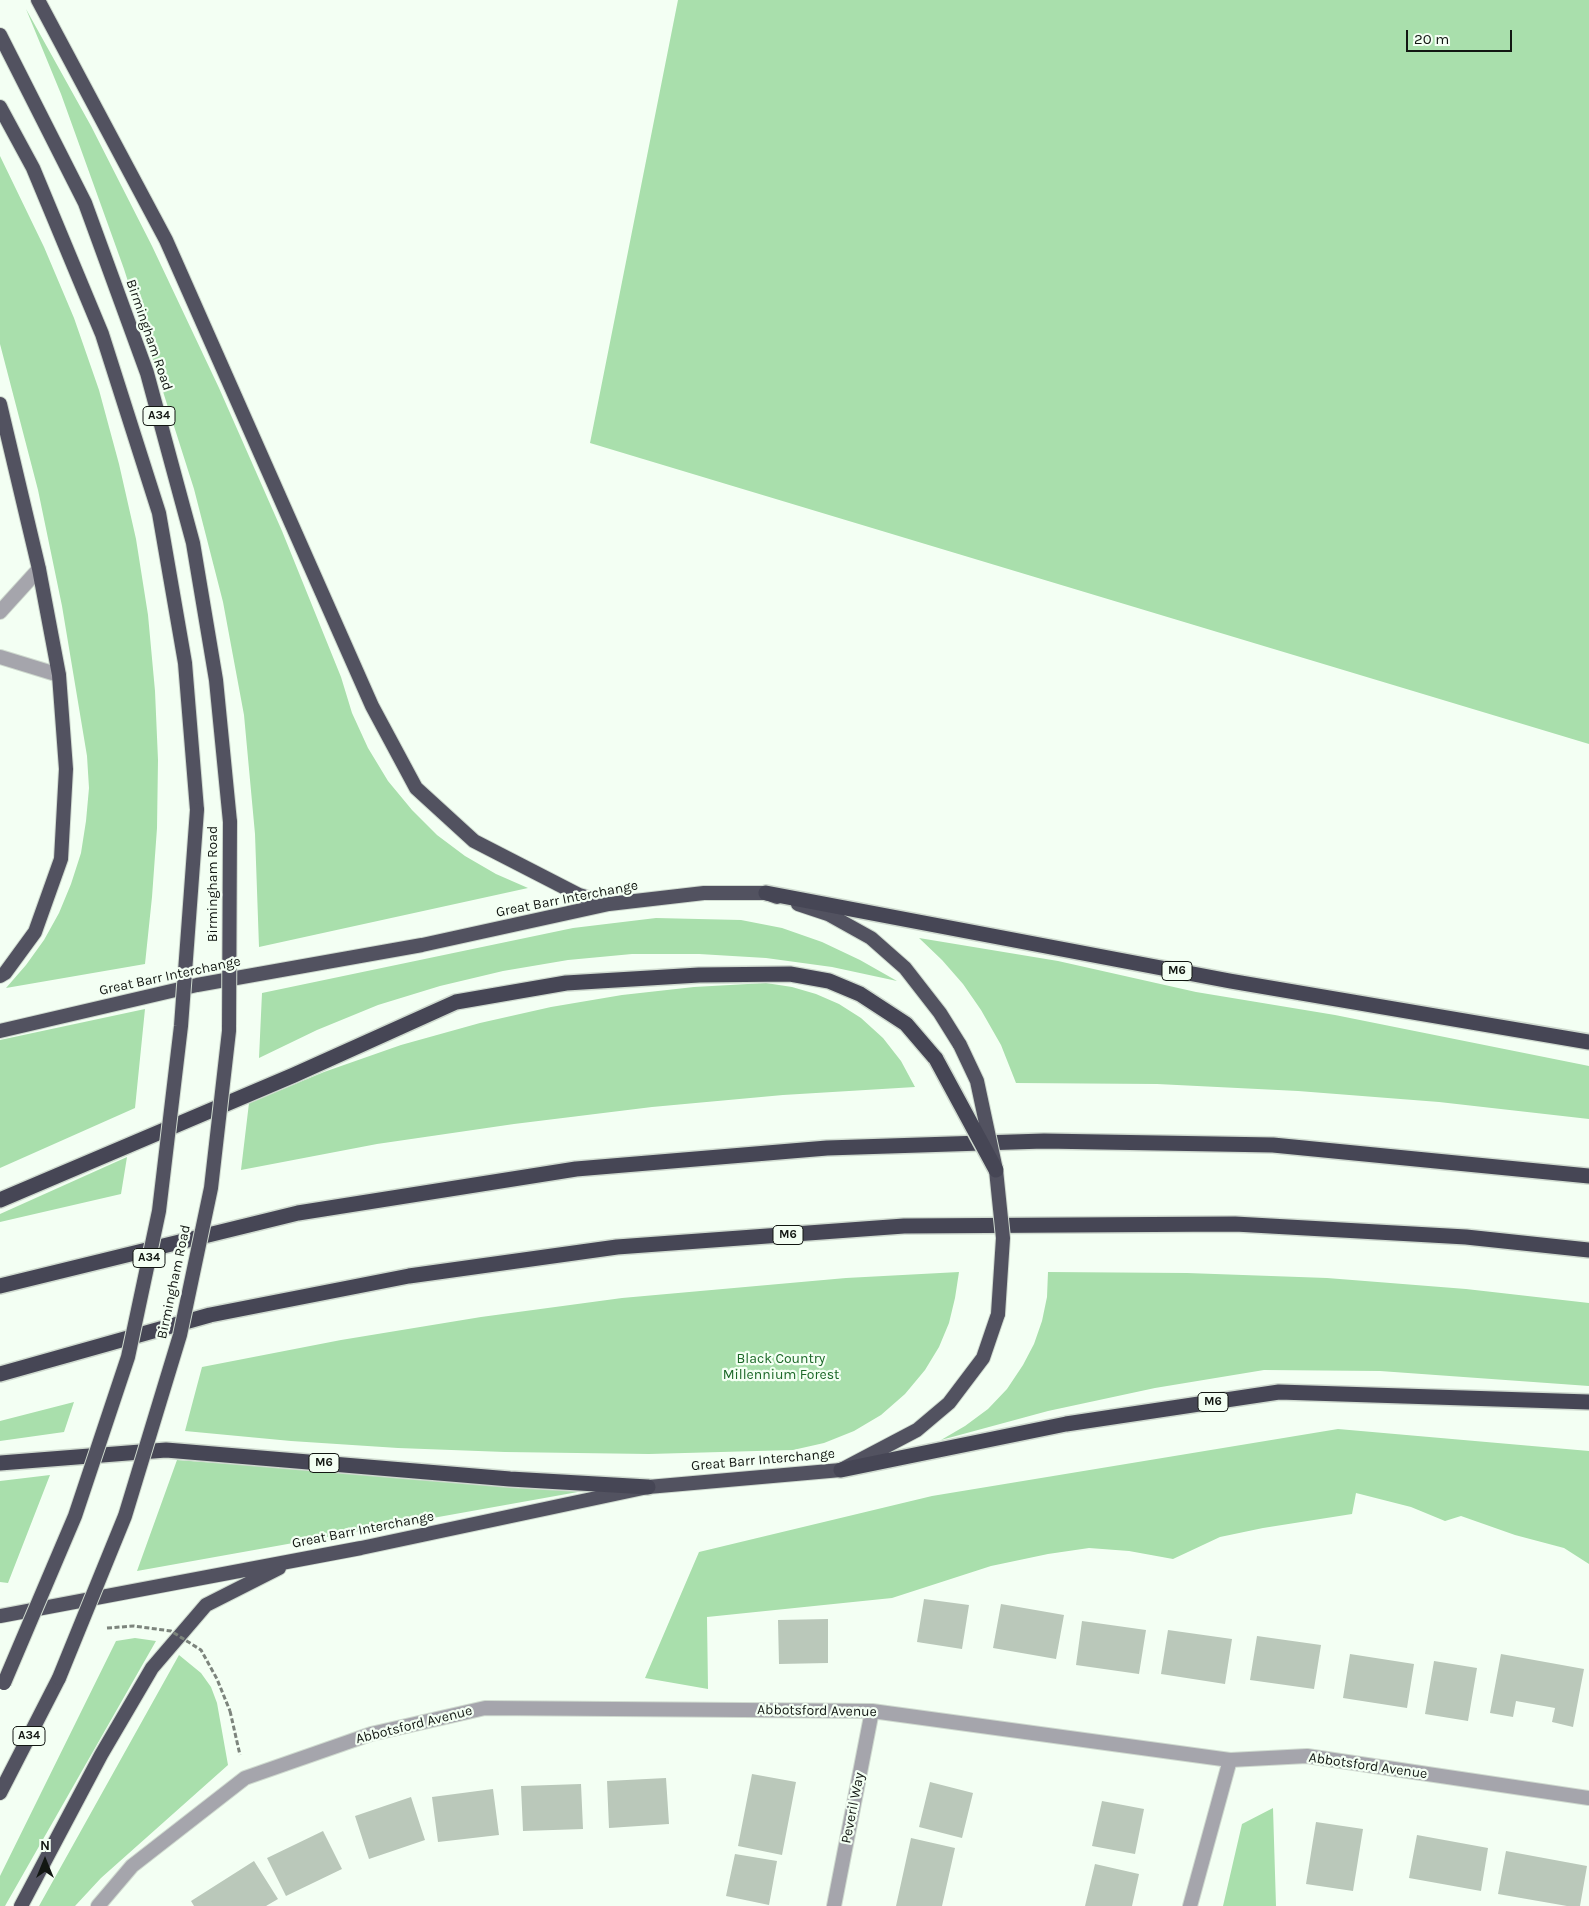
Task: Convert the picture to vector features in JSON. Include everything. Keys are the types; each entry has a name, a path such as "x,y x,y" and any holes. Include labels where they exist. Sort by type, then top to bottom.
{"highway":[{"path":"38,0 166,240 372,706 416,788 474,841 579,895 609,904"},
{"name":"Birmingham Road","path":"0,36 85,203 148,373 193,543 216,680 230,822 229,1031 210,1188 180,1335 125,1516 58,1678 0,1793"},
{"name":"Birmingham Road","path":"0,107 33,168 102,334 158,513 185,663 197,810 181,1026 159,1211 128,1357 75,1516 2,1687"},
{"path":"0,404 39,568 59,675 66,769 61,859 35,932 0,976"},
{"name":"Great Barr Interchange","path":"0,1031 196,985 422,945 609,904 704,893 766,893 828,914 871,938 905,968 940,1012 960,1045 977,1081 996,1170 1003,1238 998,1314 983,1358 949,1403 917,1430 842,1470 648,1486 362,1548 0,1616"},
{"name":"M6","path":"766,893 1230,981 1589,1042"},
{"path":"0,1200 294,1076 456,1002 566,983 699,975 790,974 828,981 860,994 906,1024 936,1059 996,1170"},
{"path":"0,1286 298,1213 576,1169 827,1148 1044,1141 1273,1146 1589,1176"},
{"name":"M6","path":"0,1374 210,1315 409,1276 617,1247 904,1226 1235,1224 1466,1237 1589,1250"},
{"name":"M6","path":"842,1470 1066,1424 1279,1392 1589,1402"},
{"name":"M6","path":"0,1463 166,1450 510,1479 648,1486"},
{"path":"21,1906 101,1755 152,1668 206,1605 295,1560"}],"street":[{"path":"0,612 39,568"},
{"path":"0,657 59,675"},
{"name":"Abbotsford Avenue","path":"98,1906 132,1866 245,1778 372,1734 485,1708 872,1711 1230,1760 1307,1756 1589,1798"},
{"name":"Peveril Way","path":"834,1906 872,1711"},
{"path":"1190,1906 1230,1760"}],"path":[{"path":"100,1628 134,1626 171,1631 201,1650 217,1679 230,1711 245,1778"}],"green space":[{"path":"678,0 1589,0 1589,744 590,443"},
{"path":"26,9 91,126 152,246 219,388 282,531 341,677 352,713 368,748 388,781 412,810 437,835 465,856 496,874 528,888 259,947 255,834 244,715 223,602 194,489 124,269 61,94"},
{"path":"0,156 44,247 74,318 99,390 119,464 136,539 148,615 155,691 158,760 157,828 145,964 6,988 44,940 59,913 81,853 89,788 87,756 62,606 38,490 0,344"},
{"path":"656,918 741,920 782,928 822,942 860,960 897,981 832,967 766,958 699,954 632,954 568,960 503,971 440,986 378,1005 317,1030 259,1058 262,993 573,928"},
{"path":"919,938 1058,961 1196,992 1335,1015 1589,1066 1589,1119 1439,1102 1298,1091 1157,1084 1016,1083 1001,1045 981,1010 963,984"},
{"path":"766,983 792,987 816,994 839,1004 861,1018 883,1038 901,1061 915,1087 783,1095 652,1107 514,1124 377,1144 241,1170 249,1103 324,1072 401,1045 480,1023 551,1007 622,995 694,987"},
{"path":"145,1009 135,1108 0,1168 0,1040"},
{"path":"127,1157 121,1194 0,1222 0,1214"},
{"name":"Black Country Millennium Forest","path":"959,1272 949,1323 939,1347 925,1370 905,1394 881,1415 854,1431 824,1443 793,1450 649,1454 505,1452 291,1441 185,1431 202,1367 341,1340 481,1317 622,1298 846,1278"},
{"path":"1048,1272 1187,1273 1327,1278 1466,1289 1589,1303 1589,1386 1380,1371 1264,1370 1155,1388 1048,1411 941,1440 965,1426 988,1409 1007,1389 1023,1365 1034,1344 1042,1321 1047,1297"},
{"path":"74,1402 64,1432 0,1441 0,1421"},
{"path":"1338,1429 1589,1451 1589,1564 1564,1548 1515,1535 1461,1516 1445,1521 1411,1507 1356,1493 1352,1514 1220,1537 1173,1559 1129,1551 1089,1548 1048,1554 991,1566 892,1598 707,1617 708,1689 645,1678 699,1552 932,1496"},
{"path":"177,1460 589,1490 137,1571"},
{"path":"50,1475 8,1583 0,1582 0,1481"},
{"path":"135,1638 156,1641 5,1906 0,1906 0,1876 116,1641"},
{"path":"179,1655 201,1673 211,1687 217,1703 228,1765 101,1878 75,1906 39,1906"},
{"path":"1273,1808 1276,1906 1223,1906 1242,1824"}],"building":[{"path":"924,1599 969,1605 962,1649 917,1642"},
{"path":"1001,1604 1064,1615 1056,1659 993,1648"},
{"path":"828,1619 828,1663 779,1664 778,1620"},
{"path":"1082,1621 1146,1630 1139,1674 1076,1665"},
{"path":"1168,1630 1232,1639 1225,1684 1161,1674"},
{"path":"1257,1636 1321,1645 1314,1689 1250,1680"},
{"path":"1350,1654 1414,1664 1407,1708 1343,1698"},
{"path":"1501,1654 1584,1669 1573,1727 1552,1722 1555,1708 1516,1701 1513,1717 1490,1713"},
{"path":"1434,1661 1477,1668 1468,1721 1425,1714"},
{"path":"752,1774 796,1782 782,1855 738,1846"},
{"path":"666,1778 669,1824 609,1828 607,1781"},
{"path":"930,1782 973,1793 962,1838 919,1827"},
{"path":"581,1784 583,1829 523,1831 521,1786"},
{"path":"493,1789 499,1835 438,1842 432,1797"},
{"path":"411,1797 425,1840 369,1859 355,1816"},
{"path":"1102,1801 1144,1809 1135,1854 1092,1846"},
{"path":"1316,1822 1363,1829 1353,1891 1306,1884"},
{"path":"323,1831 342,1869 286,1896 267,1858"},
{"path":"1417,1835 1488,1848 1481,1891 1409,1878"},
{"path":"911,1838 955,1848 942,1906 896,1906"},
{"path":"1506,1851 1587,1866 1580,1906 1567,1906 1498,1894"},
{"path":"735,1854 777,1861 769,1905 726,1896"},
{"path":"254,1861 278,1899 266,1906 194,1906 191,1901"},
{"path":"1095,1864 1139,1874 1132,1906 1085,1906"}]}
